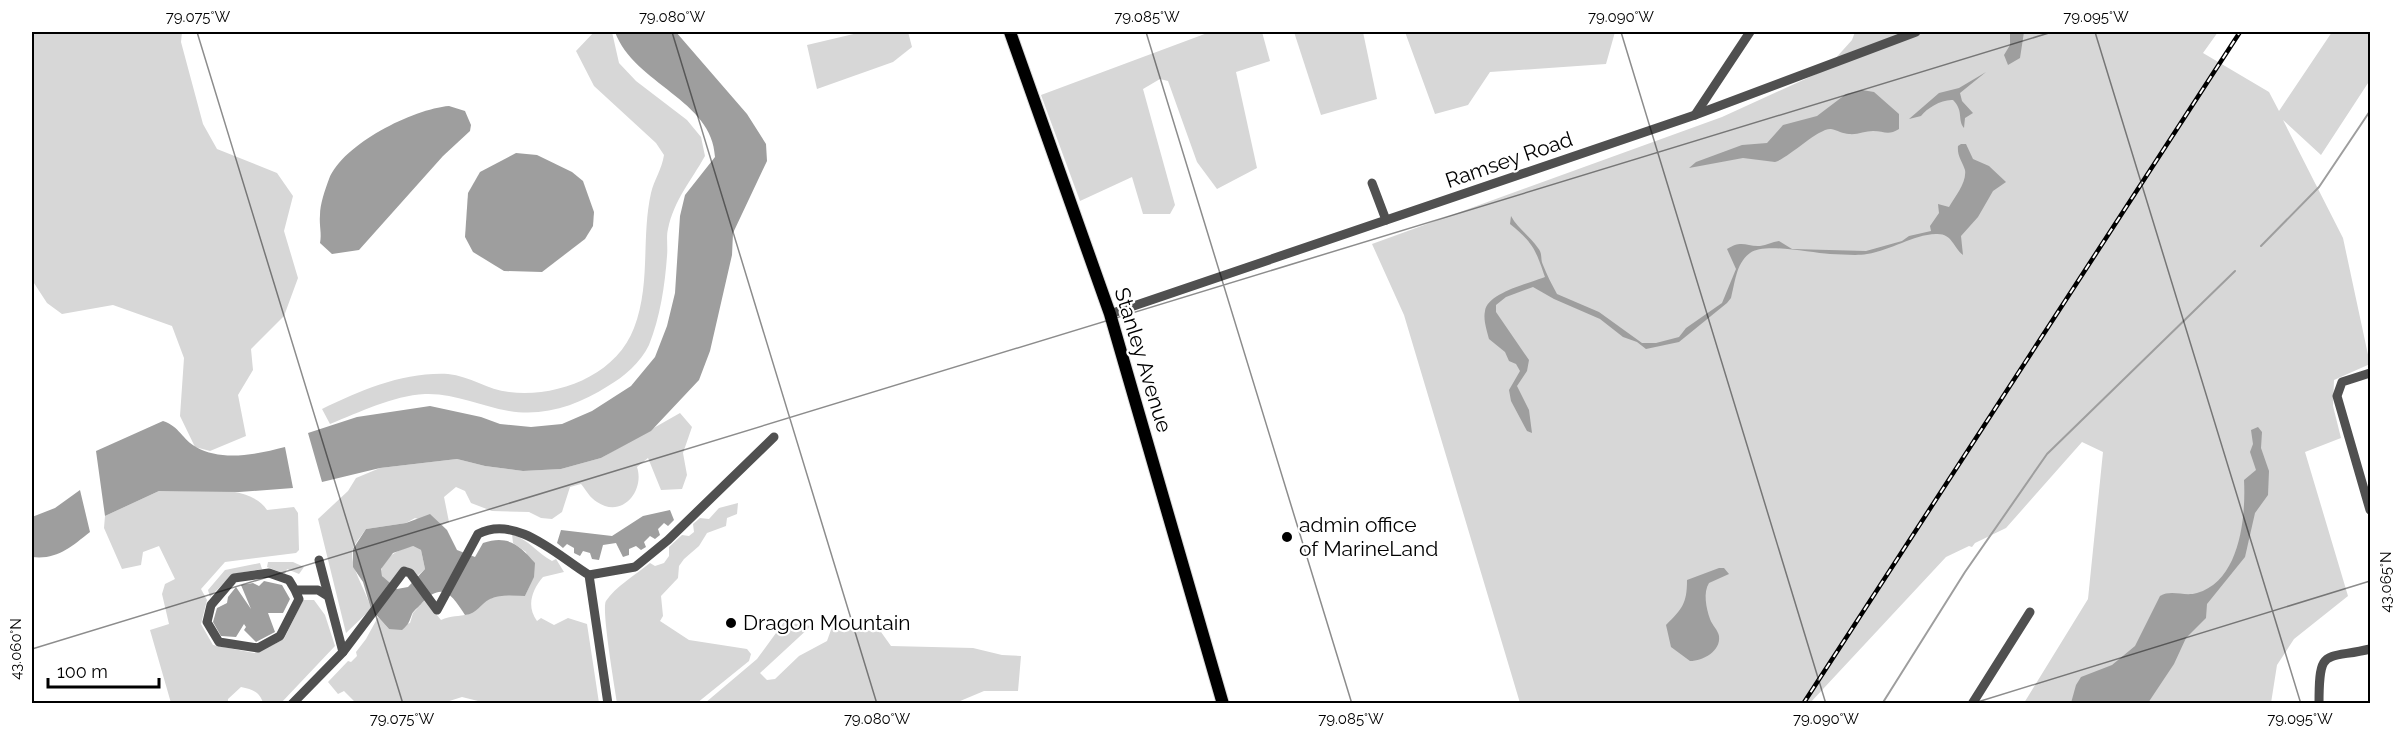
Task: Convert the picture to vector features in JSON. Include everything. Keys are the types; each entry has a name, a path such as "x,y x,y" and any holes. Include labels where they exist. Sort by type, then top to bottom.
{"main road":[{"name":"Stanley Avenue","path":"1010,32 1110,314 1223,704"}],"street":[{"path":"1695,115 1750,32"},
{"name":"Ramsey Road","path":"1110,314 1695,115 1916,32"},
{"path":"1372,183 1386,220"},
{"path":"2370,373 2342,382 2337,396 2370,510"},
{"path":"292,704 343,651 404,571 410,573 437,610 478,534 488,529 503,528 523,533 589,575 635,567 668,540 774,437"},
{"path":"319,560 326,595 343,651"},
{"path":"269,573 289,580 295,590 299,599 284,623 280,636 258,648 219,642 207,622 211,605 234,578 269,573"},
{"path":"589,575 608,704"},
{"path":"295,590 318,590 326,595"},
{"path":"1972,704 2030,612"},
{"path":"2319,704 2319,675 2324,662 2340,652 2370,649"}],"shaded area":[{"path":"32,32 182,32 181,42 203,124 217,149 277,173 293,196 284,231 298,278 284,316 251,349 253,370 238,395 246,436 210,451 195,447 180,416 184,358 172,326 113,305 62,314 47,303 32,280"},
{"path":"594,32 612,32 619,63 636,81 687,120 701,137 705,156 679,200 667,232 666,267 661,301 653,335 646,351 626,374 597,393 561,408 535,412 509,411 467,400 425,394 388,401 330,424 322,409 352,395 399,379 448,374 464,377 501,391 527,393 546,391 564,387 599,371 625,345 634,328 639,311 644,278 648,210 652,188 664,155 656,143 594,86 576,51"},
{"path":"615,32 676,32 747,114 766,144 767,161 733,233 732,255 710,351 699,380 651,431 601,458 561,469 523,471 485,466 457,459 380,468 322,482 308,433 357,417 430,406 481,417 500,424 531,427 562,424 592,411 631,386 655,357 667,326 675,293 680,216 685,195 715,157 711,137 701,121 687,106 638,65 625,50"},
{"path":"862,32 908,32 912,47 893,62 817,89 807,45"},
{"path":"1210,32 1262,32 1270,61 1236,72 1257,168 1217,189 1197,162 1168,81 1160,79 1143,89 1175,205 1170,214 1143,214 1132,177 1080,201 1041,95"},
{"path":"1294,32 1363,32 1377,99 1321,115"},
{"path":"1405,32 1615,32 1606,64 1490,72 1468,105 1435,114"},
{"path":"1855,32 2218,32 2203,53 2269,92 2279,111 2332,32 2370,32 2370,80 2321,155 2283,120 2343,238 2370,364 2334,380 2333,406 2341,438 2305,452 2348,596 2294,639 2277,665 2271,703 2024,703 2088,599 2103,452 2082,442 2006,528 1975,543 1972,547 1969,546 1946,557 1810,703 1520,703 1404,315 1372,244 1722,117 1825,70 1852,40"},
{"path":"2010,32 2024,32 2020,58 2008,65 2004,55 2010,45"},
{"path":"1986,72 1960,93 1962,101 1973,113 1965,118 1964,128 1953,100 1940,103 1921,116 1909,119 1939,93 1959,88"},
{"path":"1862,90 1874,92 1899,114 1899,129 1889,133 1873,131 1852,134 1831,129 1825,130 1775,162 1743,158 1689,168 1696,162 1742,145 1767,143 1783,125 1817,116 1846,94"},
{"path":"449,106 465,111 471,125 470,131 443,156 359,250 332,254 320,243 320,219 324,192 337,166 349,153 381,130 417,114"},
{"path":"1961,144 1966,144 1973,159 1989,166 2006,182 1993,191 1978,217 1961,236 1963,255 1949,238 1941,234 1919,237 1863,255 1776,248 1757,250 1745,257 1742,262 1731,298 1727,303 1679,342 1646,349 1637,342 1623,337 1600,319 1533,287 1506,297 1496,305 1496,312 1529,360 1527,371 1517,386 1529,410 1532,433 1527,431 1511,401 1509,390 1520,371 1516,364 1509,361 1505,352 1489,339 1484,318 1485,311 1493,299 1545,277 1532,247 1524,236 1510,224 1511,216 1540,250 1543,265 1557,294 1599,312 1642,343 1656,343 1679,337 1686,328 1722,303 1736,269 1727,249 1732,246 1741,244 1760,246 1779,241 1792,249 1866,251 1931,231 1930,226 1939,213 1938,204 1949,207 1964,179 1965,170 1958,150"},
{"path":"516,153 537,155 572,172 583,181 594,212 593,226 585,239 542,272 504,271 473,252 465,237 468,193 480,172"},
{"path":"680,413 692,427 683,453 687,475 682,489 661,490 648,458 637,467 638,485 623,505 606,506 590,496 581,484 570,487 562,512 552,519 541,518 529,512 492,511 471,503 465,491 456,487 444,497 449,522 440,526 415,518 406,523 366,529 354,547 352,555 355,570 371,609 346,633 318,519 348,491 356,478 380,468 457,459 485,466 523,471 561,469 601,458"},
{"path":"163,421 206,452 240,455 285,447 293,488 239,492 159,491 105,516 96,451"},
{"path":"2258,427 2262,432 2261,448 2269,471 2268,495 2255,513 2245,557 2207,604 2206,618 2186,638 2174,664 2148,703 2071,703 2081,677 2112,665 2135,646 2160,596 2169,593 2197,593 2211,586 2223,575 2231,562 2241,529 2244,512 2244,480 2256,470 2250,452 2253,444 2251,430"},
{"path":"80,490 90,532 56,554 32,557 32,517 55,508"},
{"path":"159,491 233,492 247,495 267,510 294,507 298,513 299,550 296,553 225,562 201,589 207,600 201,624 213,645 254,653 261,651 284,639 303,600 314,600 325,615 335,646 281,703 263,703 255,692 241,687 228,699 228,703 171,703 150,630 169,624 162,594 165,584 175,579 159,546 143,552 141,565 122,569 104,528 105,516"},
{"path":"738,503 737,514 727,518 726,526 707,533 699,546 679,566 678,578 661,596 663,616 660,621 689,640 747,649 751,654 749,661 697,703 617,703 607,633 606,601 620,586 650,563 655,566 664,563 669,556 669,547 682,535 689,536 694,532 693,524 700,518 709,519 719,508"},
{"path":"670,510 674,520 668,526 664,523 658,529 660,535 655,539 650,536 644,542 646,547 641,550 636,546 629,549 629,555 623,557 616,543 603,545 599,560 592,559 590,553 583,551 580,556 574,553 574,548 567,544 563,548 557,543 561,530 612,536 643,516"},
{"path":"430,514 447,530 457,550 475,557 483,543 499,540 518,546 535,563 534,577 525,596 494,597 473,613 465,615 446,593 436,593 429,596 414,611 402,630 389,629 371,609 363,582 353,567 353,549 366,529 406,523","holes":["413,546 421,550 425,569 408,587 397,589 382,576 381,569 393,553"]},
{"path":"512,534 552,561 556,559 564,572 543,577 533,593 532,610 537,621 541,618 554,625 568,618 587,624 599,703 490,704 462,697 443,703 356,703 344,691 338,694 328,682 348,661 351,662 357,656 356,652 378,617 389,629 410,623 413,613 425,600 441,620 471,613 487,600 495,597 525,596 533,578 526,552 513,543"},
{"path":"413,546 421,550 425,569 417,576 407,567 401,568 389,584 383,578 381,571 386,560 399,551"},
{"path":"268,562 293,562 304,567 299,574 287,569 285,574 267,567"},
{"path":"260,563 262,569 233,574 210,597 208,590 225,570"},
{"path":"1724,568 1729,574 1709,583 1706,605 1719,641 1710,654 1690,661 1671,647 1666,625 1682,606 1686,595 1687,580"},
{"path":"264,581 282,585 290,599 283,613 268,613 275,632 256,642 244,630 246,627 244,624 236,637 221,636 213,622 217,608 227,603 228,597 236,587 251,609 241,585 253,583 259,586"},
{"path":"784,622 811,626 760,673 767,680 775,679 799,656 827,641 832,627 881,632 891,646 973,648 1002,655 1021,656 1018,691 984,691 953,704 705,703 757,659"}],"waterway":[{"path":"2261,246 2319,187 2370,111"},
{"path":"1882,704 1965,572 2047,454 2235,271"}],"railway":[{"path":"1803,704 2240,32"}],"place":[{"name":"admin office of MarineLand","path":"1287,537"},
{"name":"Dragon Mountain","path":"731,623"}]}
